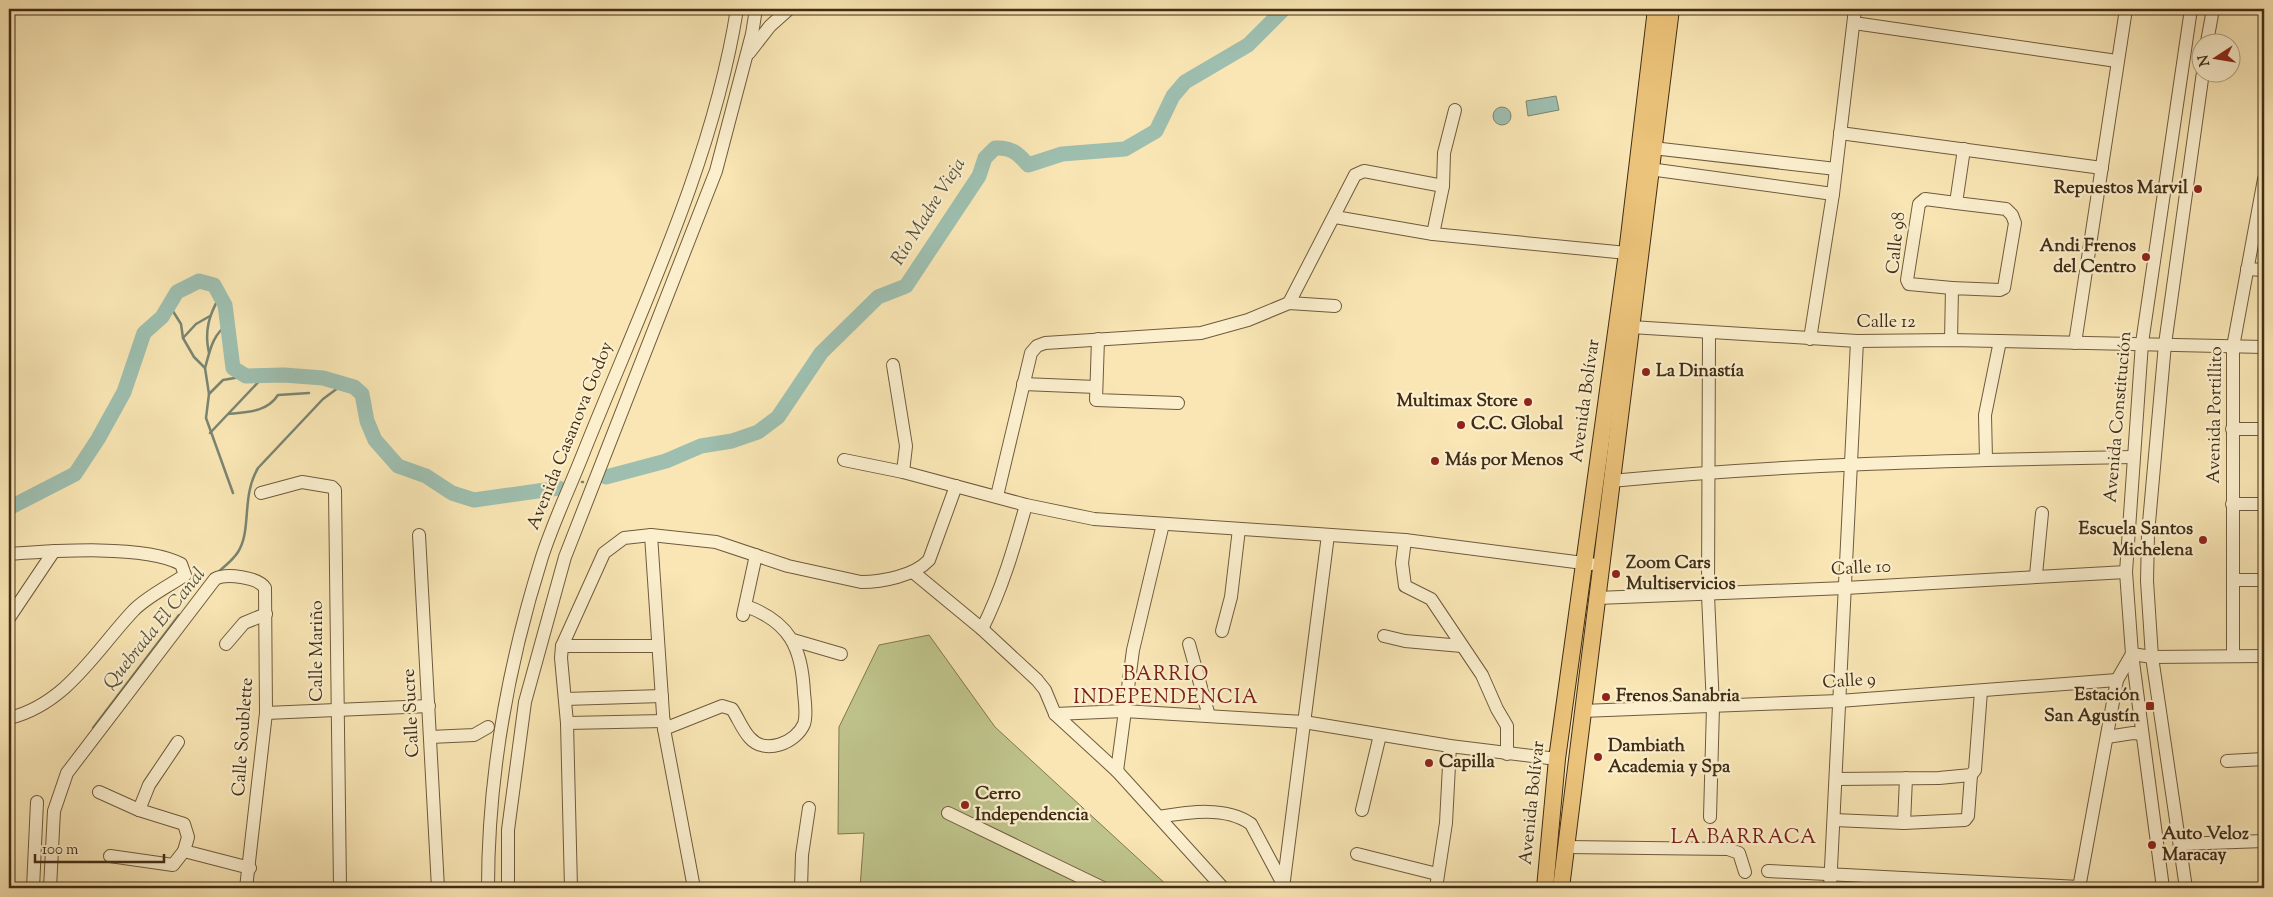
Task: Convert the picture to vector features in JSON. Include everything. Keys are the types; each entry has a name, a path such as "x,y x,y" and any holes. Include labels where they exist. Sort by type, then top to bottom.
{"main road":[{"name":"Avenida Bolívar","path":"1647,147 1656,9"},
{"name":"Avenida Bolívar","path":"1545,888 1557,760 1627,253 1644,168 1671,9"},
{"name":"Avenida Bolívar","path":"1561,888 1631,327 1644,168"}],"street":[{"name":"Avenida Casanova Godoy","path":"488,888 488,833 505,697 542,555 700,164 733,36 737,9"},
{"path":"508,888 508,830 525,702 564,556 716,171 746,57 756,9"},
{"path":"746,57 770,26 789,9"},
{"path":"1810,339 1836,169 1855,9"},
{"path":"2075,343 2126,9"},
{"name":"Avenida Constitución","path":"2163,888 2132,654 2126,572 2142,343 2190,9"},
{"path":"2210,32 2213,9"},
{"path":"1854,23 2117,60"},
{"path":"2186,888 2152,657 2147,581 2148,514 2165,344 2202,82"},
{"path":"1433,234 1443,186 1444,152 1455,110"},
{"path":"1840,134 2102,168"},
{"path":"1647,147 1836,169"},
{"path":"1956,203 1964,149"},
{"path":"1644,168 1832,194"},
{"path":"1289,303 1355,175 1360,172 1443,186"},
{"name":"Avenida Portillito","path":"2233,655 2233,347 2263,196 2264,178"},
{"name":"Calle 98","path":"1925,199 2006,209 2012,215 2015,222 2004,288 2000,290 1952,288 1909,284 1907,280 1919,204 1925,199"},
{"path":"1335,217 1433,234 1627,253"},
{"path":"2247,270 2264,270"},
{"path":"1951,340 1952,288"},
{"path":"997,496 1031,353 1037,346 1045,342 1200,333 1248,320 1289,303 1336,306"},
{"name":"Calle 12","path":"1631,327 1857,341 1951,340 2165,344"},
{"path":"1709,333 1708,594 1712,707 1710,817"},
{"path":"1098,339 1095,398 1098,401 1178,403"},
{"path":"1830,888 1857,341"},
{"path":"1986,459 1985,415 2000,341"},
{"path":"2165,344 2264,347"},
{"path":"893,365 906,446 903,472"},
{"path":"1024,384 1096,387"},
{"path":"2232,429 2264,429"},
{"path":"1611,481 1708,472 1852,464 1986,459 2133,457"},
{"path":"844,460 903,472 1026,505 1094,519 1405,540 1601,566"},
{"name":"Calle Mariño","path":"261,493 302,482 332,487 335,490 336,710 340,888"},
{"path":"570,888 567,723 561,658 562,646 604,553 624,538 651,535 716,542 788,566 860,582 871,582 922,568 929,560 956,486"},
{"path":"2232,504 2264,504"},
{"path":"982,629 994,606 1011,558 1026,505"},
{"path":"2036,576 2042,513"},
{"path":"1117,771 1133,650 1163,524"},
{"path":"1222,631 1231,597 1239,529"},
{"name":"Calle Sucre","path":"419,535 438,888"},
{"path":"651,535 664,725 694,888"},
{"path":"1283,886 1328,535"},
{"path":"1405,540 1402,564 1405,586 1431,598 1482,675 1507,726 1507,754"},
{"path":"9,618 54,551"},
{"path":"9,718 33,711 50,700 92,662 136,608 185,575 181,564 154,554 54,551 10,555"},
{"path":"567,723 664,725 722,706 729,707 749,738 756,744 774,746 787,742 797,734 804,723 805,706 801,663 797,647 775,621 763,612 744,610 756,555"},
{"path":"913,572 982,629 1038,680 1045,690 1055,714 1117,771 1222,888"},
{"name":"Calle 10","path":"1598,598 1845,588 2126,572"},
{"name":"Calle Soublette","path":"50,888 54,811 67,773 215,579 225,576 256,581 262,583 266,588 266,713 250,868 246,888"},
{"path":"2234,580 2264,580"},
{"path":"226,644 244,623 266,614"},
{"path":"1384,636 1405,641 1462,646"},
{"path":"793,640 841,654"},
{"path":"1189,644 1209,716"},
{"path":"562,646 658,646"},
{"path":"1768,871 2079,888 2117,680 2132,654 2152,657 2264,656"},
{"name":"Calle 9","path":"1582,711 1839,701 2117,680"},
{"path":"1834,820 1904,823 1965,820 1968,816 1971,775 1975,770 1981,691"},
{"path":"565,699 662,696"},
{"path":"266,713 429,706"},
{"path":"1055,714 1124,711 1304,722 1450,746 1557,760"},
{"path":"430,737 474,735 488,727"},
{"path":"2107,737 2133,733 2142,734"},
{"path":"1362,810 1380,734"},
{"path":"138,810 149,785 178,742"},
{"path":"1436,888 1446,823 1450,746"},
{"path":"2227,761 2264,759"},
{"path":"1836,778 1906,778 1971,775"},
{"path":"1904,823 1906,778"},
{"path":"99,792 138,810 184,824 188,837 184,851 173,865 110,856"},
{"path":"33,888 37,802"},
{"path":"801,888 802,855 808,808"},
{"path":"1160,817 1192,812 1232,814 1242,818 1252,824 1283,886"},
{"path":"948,813 1103,888"},
{"path":"2180,844 2264,841"},
{"path":"1566,847 1728,849 1739,853 1745,872"},
{"path":"184,851 250,868"},
{"path":"1357,854 1438,874"}],"green space":[{"path":"929,635 995,727 1170,888 860,888 864,833 838,834 839,727 879,645"}],"shaded area":[{"path":"1556,96 1559,110 1528,116 1526,101"},
{"path":"1502,107 1508,110 1511,116 1508,122 1502,125 1496,122 1493,116 1496,110"}],"waterway":[{"name":"Río Madre Vieja","path":"606,477 666,461 701,446 732,441 758,432 778,417 821,353 878,297 906,286 979,176 985,158 995,148 1014,152 1028,165 1062,154 1125,149 1156,131 1173,96 1185,82 1248,45 1284,9"},
{"name":"Río Madre Vieja","path":"9,508 75,474 98,439 124,392 144,333 162,317 177,292 199,281 214,285 225,305 233,368 246,376 284,375 323,378 354,387 362,394 367,421 375,440 398,466 426,476 452,493 474,500 559,488"},
{"path":"209,353 208,323 220,296"},
{"path":"169,305 181,324 183,338 194,357 205,368 209,394 206,418 233,493"},
{"path":"183,338 196,324 210,316"},
{"path":"205,368 215,338 228,324"},
{"path":"229,413 265,375"},
{"path":"209,394 223,380 246,376"},
{"name":"Quebrada El Canal","path":"218,572 234,558 242,543 245,534 250,490 258,468 323,399 342,385"},
{"path":"210,433 228,414 250,412 263,408 274,401 278,395 309,393"},
{"name":"Quebrada El Canal","path":"93,728 179,615"}],"place":[{"name":"Repuestos Marvil","path":"2198,189"},
{"name":"Andi Frenos del Centro","path":"2146,257"},
{"name":"La Dinastía","path":"1646,372"},
{"name":"Multimax Store","path":"1528,402"},
{"name":"C.C. Global","path":"1461,425"},
{"name":"Más por Menos","path":"1435,461"},
{"name":"Escuela Santos Michelena","path":"2203,540"},
{"name":"Zoom Cars Multiservicios","path":"1616,574"},
{"name":"Frenos Sanabria","path":"1606,697"},
{"name":"Estación San Agustín","path":"2150,706"},
{"name":"Dambiath Academia y Spa","path":"1598,757"},
{"name":"Capilla","path":"1429,763"},
{"name":"Cerro Independencia","path":"965,805"},
{"name":"Auto Veloz Maracay","path":"2152,845"}],"district":[{"name":"BARRIO INDEPENDENCIA","path":"1166,686"},
{"name":"LA BARRACA","path":"1744,838"}]}
